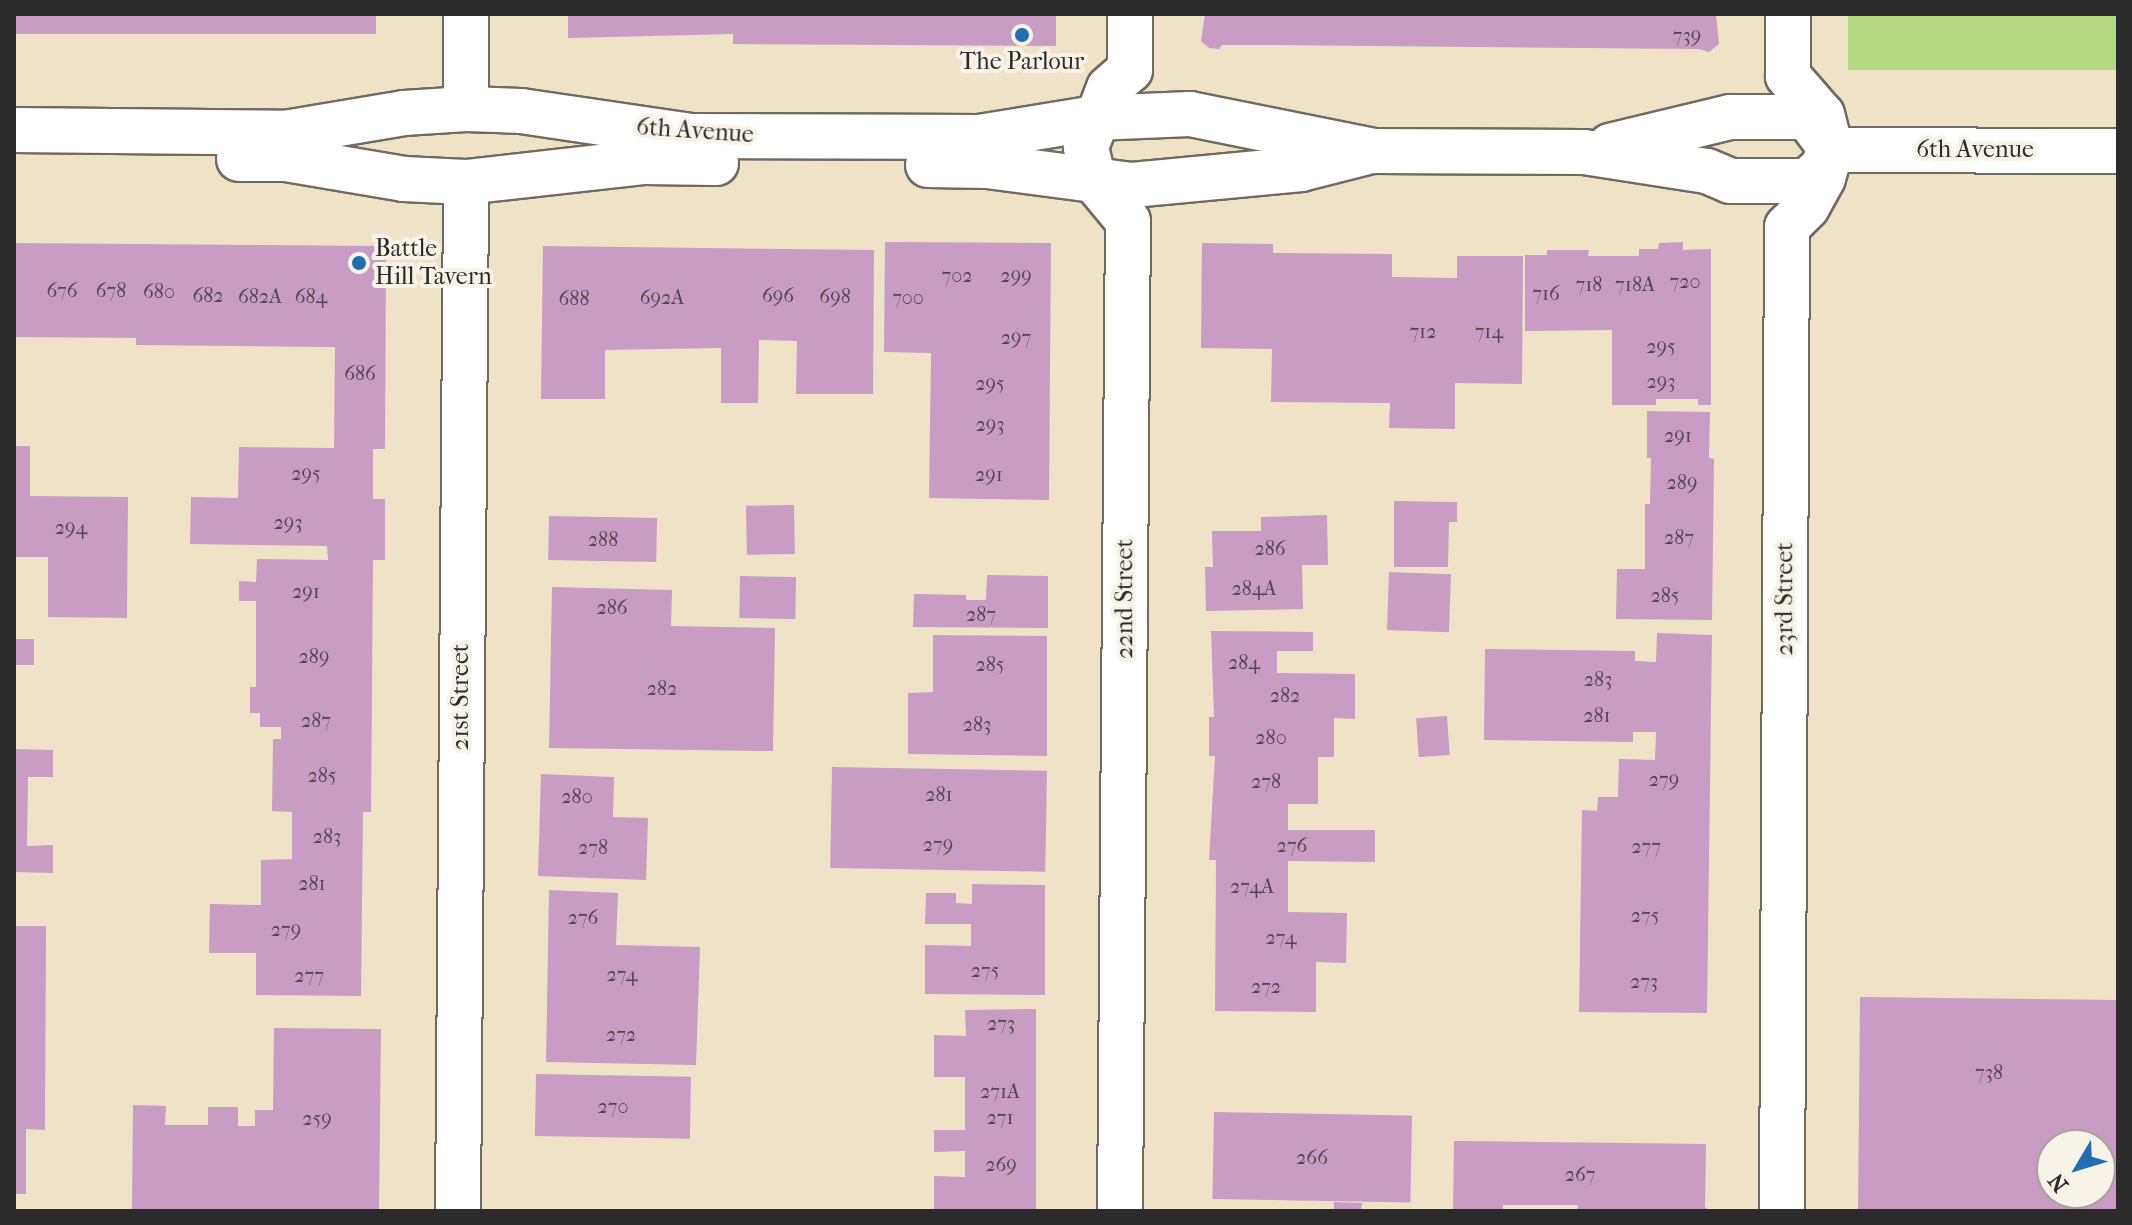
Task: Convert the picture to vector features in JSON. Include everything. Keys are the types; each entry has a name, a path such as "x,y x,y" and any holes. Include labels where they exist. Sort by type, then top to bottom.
{"street":[{"path":"466,14 466,109"},
{"path":"1094,180 1086,147 1109,88 1130,70 1130,14"},
{"path":"1788,14 1788,76 1822,115 1831,150"},
{"name":"6th Avenue","path":"14,130 285,133 404,113 466,109 521,111 691,136 979,137 1095,118 1190,114 1374,151 1584,152 1707,171 1730,181 1807,181 1821,169 1831,150"},
{"name":"6th Avenue","path":"1584,152 1730,117 1807,117 1831,150"},
{"name":"6th Avenue","path":"1831,150 2118,151"},
{"name":"23rd Street","path":"1782,1211 1787,227 1807,207 1823,178 1831,150"},
{"name":"6th Avenue","path":"14,158 286,159 404,179 466,182 645,162 987,166 1132,185 1301,169 1374,151"},
{"name":"22nd Street","path":"1094,180 1128,221 1120,1211"},
{"name":"21st Street","path":"458,1211 466,182"}],"green space":[{"path":"1848,14 2118,14 2118,70 1848,70"}],"building":[{"path":"14,14 376,14 376,34 14,34"},
{"path":"568,14 1056,14 1056,46 733,44 733,34 568,38"},
{"path":"1205,14 1716,14 1719,44 1709,52 1699,49 1262,45 1222,45 1219,49 1209,48 1201,41"},
{"path":"885,242 1051,243 1049,500 929,498 931,353 884,352"},
{"path":"1683,242 1683,250 1711,249 1711,405 1698,405 1698,399 1656,399 1656,405 1612,405 1612,330 1525,331 1525,255 1547,255 1547,250 1589,250 1588,256 1639,256 1639,249 1658,249 1659,243"},
{"path":"14,243 386,246 385,449 373,449 373,499 385,499 385,560 373,560 371,812 363,812 361,996 256,995 256,953 209,953 210,904 261,905 261,860 292,859 292,812 272,811 273,739 281,739 281,727 260,727 260,713 250,713 250,687 256,687 256,601 239,601 239,581 256,582 257,559 328,560 327,546 190,544 191,497 238,498 239,447 334,448 335,347 136,345 136,338 14,337"},
{"path":"1202,243 1273,244 1273,253 1392,254 1392,277 1457,278 1457,256 1523,256 1522,384 1455,383 1455,429 1389,428 1390,403 1271,402 1272,349 1201,348"},
{"path":"543,246 874,250 873,394 796,394 797,341 759,340 758,403 721,403 721,348 605,350 605,399 541,399"},
{"path":"1647,411 1710,412 1709,458 1714,459 1712,620 1616,619 1617,569 1645,569 1645,504 1650,504 1651,458 1647,458"},
{"path":"14,446 30,446 30,496 128,497 127,618 48,617 48,557 14,557"},
{"path":"1394,501 1457,502 1457,522 1449,522 1448,567 1394,567"},
{"path":"794,505 795,554 747,555 746,506"},
{"path":"1327,515 1328,565 1302,565 1303,609 1206,611 1205,567 1213,567 1212,531 1261,531 1261,517"},
{"path":"549,516 657,518 656,562 548,560"},
{"path":"1389,572 1451,574 1449,632 1387,630"},
{"path":"987,575 1048,576 1048,628 913,627 914,594 966,595 966,600 986,600"},
{"path":"740,576 796,577 795,619 739,618"},
{"path":"552,587 672,590 671,626 775,628 773,751 549,748"},
{"path":"1211,631 1313,632 1313,651 1277,651 1277,673 1355,674 1355,719 1334,718 1334,757 1318,757 1318,804 1288,804 1288,830 1375,830 1375,862 1288,861 1288,912 1347,913 1346,963 1316,962 1316,1012 1215,1011 1216,860 1209,860 1215,756 1209,756 1209,717 1214,717"},
{"path":"1657,633 1712,635 1707,1013 1579,1012 1582,810 1597,811 1598,797 1618,797 1619,759 1655,760 1656,732 1633,732 1633,742 1484,740 1485,649 1635,651 1635,661 1656,662"},
{"path":"933,635 1047,636 1047,756 908,754 908,693 933,692"},
{"path":"14,639 34,639 34,665 14,665"},
{"path":"1447,716 1450,755 1419,757 1416,718"},
{"path":"14,749 53,750 53,777 28,777 27,846 53,845 53,873 14,872"},
{"path":"832,767 1047,771 1045,872 830,868"},
{"path":"541,774 614,777 613,817 648,818 646,880 538,876"},
{"path":"972,884 1045,885 1045,995 925,994 925,945 971,946 971,924 925,924 926,893 956,893 956,903 972,904"},
{"path":"549,890 618,893 616,945 700,947 696,1065 546,1062"},
{"path":"14,926 46,926 45,1130 26,1129 26,1194 14,1194"},
{"path":"1860,997 2118,1000 2118,1211 1858,1211"},
{"path":"1036,1009 1036,1211 934,1211 934,1176 965,1177 965,1151 934,1152 934,1130 965,1130 965,1077 934,1077 934,1035 966,1036 965,1010"},
{"path":"274,1028 381,1029 379,1211 132,1211 133,1105 166,1106 165,1125 208,1125 208,1107 238,1107 238,1126 255,1126 255,1110 273,1110"},
{"path":"536,1074 691,1077 690,1139 535,1136"},
{"path":"1214,1112 1412,1115 1410,1202 1212,1199"},
{"path":"1454,1141 1706,1144 1705,1207 1709,1211 1577,1211 1578,1205 1503,1205 1503,1211 1453,1211"},
{"path":"1334,1202 1362,1203 1361,1211 1334,1211"}],"place":[{"name":"The Parlour","path":"1022,35"},
{"name":"Battle Hill Tavern","path":"359,263"}]}
